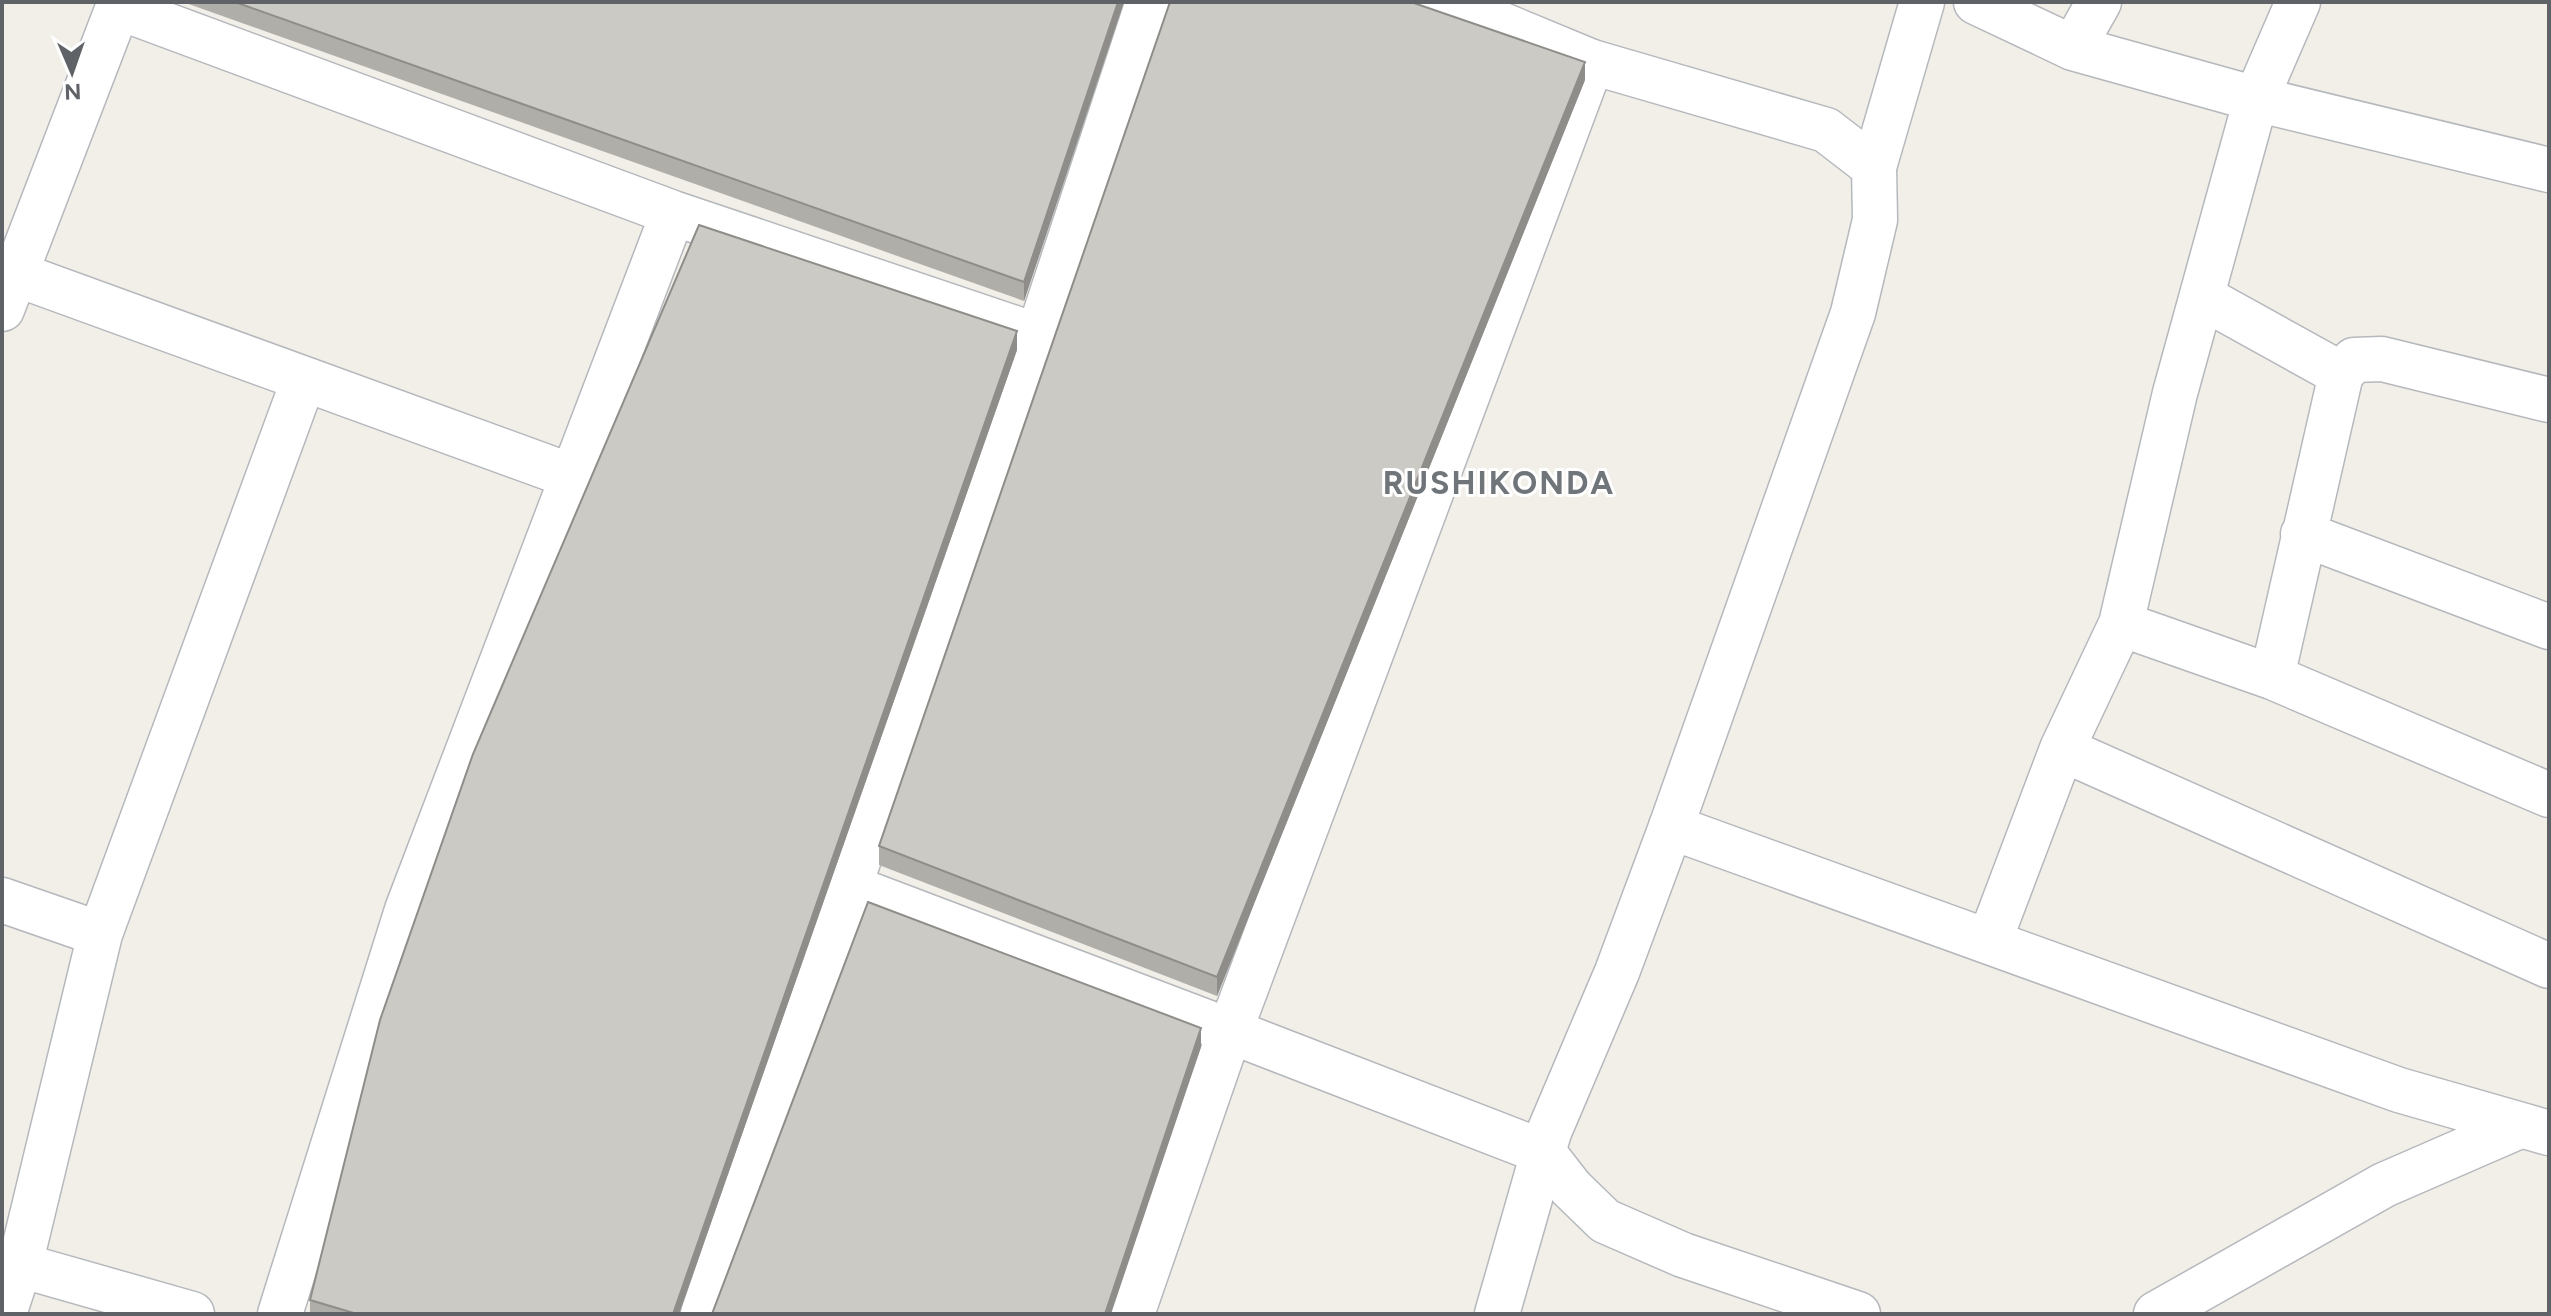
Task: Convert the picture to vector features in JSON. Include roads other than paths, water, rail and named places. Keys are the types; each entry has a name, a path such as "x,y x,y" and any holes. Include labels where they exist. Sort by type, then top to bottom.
{"street":[{"path":"703,1314 1038,336 1148,2"},
{"path":"1440,2 1592,62 1826,130 1874,167"},
{"path":"1497,1314 1549,1132 1617,972 1671,827 1853,313 1875,220 1874,167 1922,2"},
{"path":"1976,2 2073,48 2256,99 2549,170"},
{"path":"2073,48 2099,2"},
{"path":"1989,942 2062,749 2121,624 2175,393 2256,99 2298,2"},
{"path":"574,477 304,379 9,292 119,5 673,213 1038,336"},
{"path":"1132,1314 1230,1031 1592,62"},
{"path":"280,1314 407,910 673,213"},
{"path":"2202,297 2341,374"},
{"path":"2272,677 2341,374 2354,360 2382,359 2549,400"},
{"path":"4,1314 11,1262 100,934 304,379"},
{"path":"2303,534 2549,627"},
{"path":"2121,624 2272,677 2549,795"},
{"path":"2062,749 2549,966"},
{"path":"1671,827 2399,1090 2536,1129"},
{"path":"850,887 1543,1152 1571,1188 1605,1221 1683,1255 1858,1314"},
{"path":"2,900 100,934"},
{"path":"2156,1314 2384,1185 2536,1129"},
{"path":"11,1262 192,1314"}],"district":[{"name":"RUSHIKONDA","path":"1499,483"}]}
